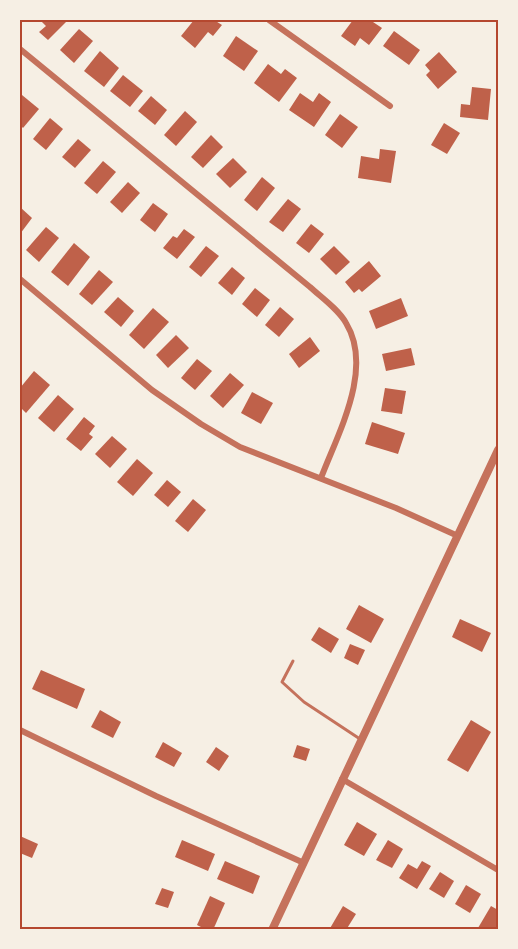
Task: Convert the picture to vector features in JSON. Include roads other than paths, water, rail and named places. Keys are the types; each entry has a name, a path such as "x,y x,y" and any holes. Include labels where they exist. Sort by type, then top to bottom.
{"street":[{"path":"269,20 390,106"},
{"path":"20,49 310,287 346,323 356,345 357,368 353,393 321,478"},
{"path":"20,279 152,390 201,424 240,447 321,478 458,536"},
{"path":"272,930 498,450"},
{"path":"20,730 156,796 303,863"},
{"path":"342,779 498,870"}],"lane":[{"path":"293,661 282,682 304,702 361,740"}]}
